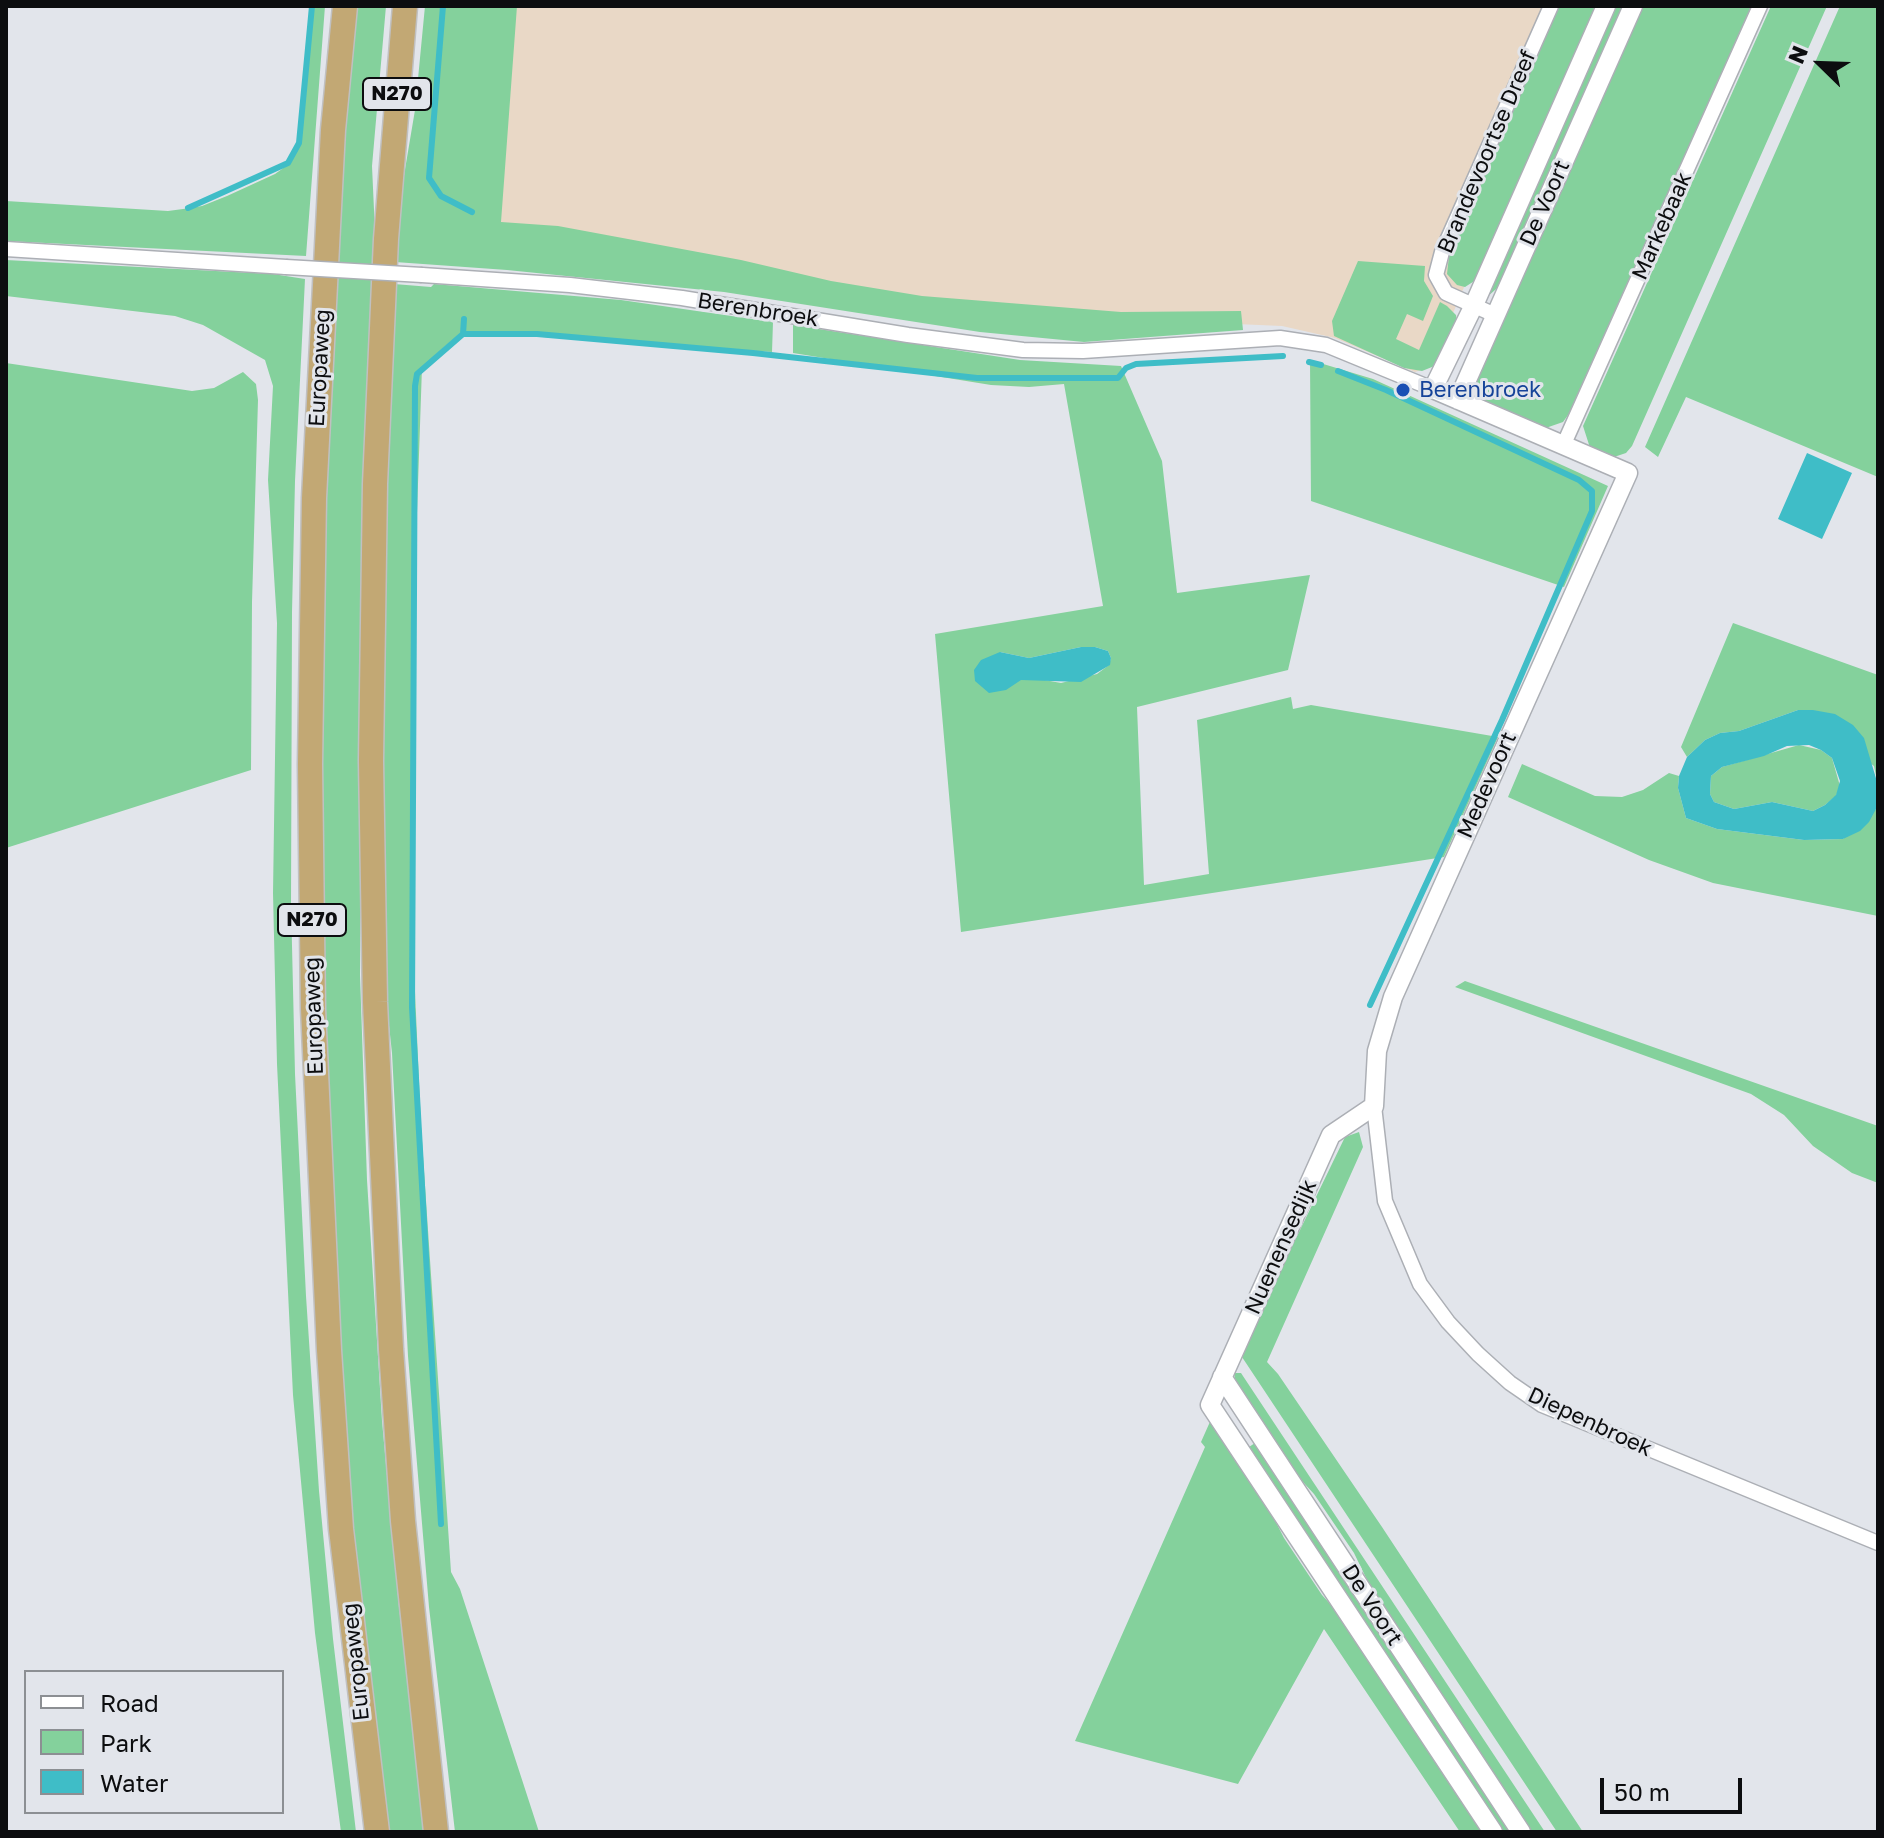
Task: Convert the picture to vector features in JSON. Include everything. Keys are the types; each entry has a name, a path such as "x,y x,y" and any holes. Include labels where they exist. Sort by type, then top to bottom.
{"highway":[{"name":"Europaweg","path":"345,6 333,130 314,498 310,764 313,1009 341,1529 377,1832"},
{"name":"N270","path":"405,6 386,239 375,484 371,791 375,1002 391,1349 403,1521 436,1832"}],"street":[{"name":"Brandevoortse Dreef","path":"1495,315 1446,293 1436,275 1442,252 1551,6"},
{"name":"De Voort","path":"1433,389 1474,305 1606,6"},
{"name":"De Voort","path":"1458,400 1633,6"},
{"name":"Markebaak","path":"1563,446 1760,6"},
{"name":"Berenbroek","path":"6,249 570,285 682,298 908,335 1023,350 1083,351 1280,338 1326,345 1628,473"},
{"name":"Medevoort","path":"1374,1106 1377,1051 1393,997 1628,473"},
{"name":"Nuenensedijk","path":"1210,1405 1331,1135 1374,1106"},
{"name":"Diepenbroek","path":"1374,1106 1385,1201 1420,1284 1448,1322 1510,1383 1542,1405 1878,1543"},
{"name":"De Voort","path":"1222,1377 1521,1832"},
{"name":"De Voort","path":"1210,1405 1493,1832"}],"shaded area":[{"path":"499,6 1584,6 1430,367 1415,372 1335,338 1282,326 1236,324 1101,332 489,233"}],"green space":[{"path":"312,6 325,6 306,256 6,241 6,201 168,211 202,206 275,174 289,164 296,153"},
{"path":"354,6 386,6 372,166 376,254 363,520 360,975 367,1180 382,1421 399,1607 425,1832 387,1832 360,1602 343,1416 329,1193 320,832 326,432"},
{"path":"425,6 517,6 501,222 558,226 741,260 831,281 922,296 1121,312 1241,311 1243,330 1084,342 980,332 724,292 395,262 399,205 415,110"},
{"path":"1556,6 1599,6 1479,278 1465,287 1457,285 1447,274 1450,247"},
{"path":"1610,6 1625,6 1503,283 1487,297"},
{"path":"1636,6 1752,6 1571,411 1563,422 1540,430 1483,402 1474,386"},
{"path":"1771,6 1827,6 1632,446 1626,453 1614,457 1592,454 1583,426"},
{"path":"1840,6 1878,6 1878,477 1686,397 1658,457 1645,447"},
{"path":"6,260 273,274 305,279 292,612 291,903 295,1074 319,1491 356,1832 341,1832 315,1633 293,1395 277,1064 273,893 277,623 268,480 273,386 265,360 203,325 175,316 6,296"},
{"path":"1358,261 1425,266 1424,281 1433,296 1423,321 1407,314 1396,339 1419,350 1440,302 1447,306 1456,315 1457,322 1437,365 1422,371 1404,368 1334,336 1332,321"},
{"path":"394,284 431,287 434,284 621,300 773,322 772,352 466,332 422,367 416,542 414,969 421,1126 451,1572 460,1589 539,1832 455,1832 429,1607 408,1356 392,1053 381,952 384,486"},
{"path":"793,325 1020,360 1121,366 1162,461 1177,593 1310,575 1288,670 1137,707 1144,885 1209,874 1197,720 1291,697 1293,709 1311,705 1498,737 1444,857 961,932 935,634 1103,606 1064,384 1029,387 991,385 793,353","holes":["1095,647 1108,651 1111,658 1109,665 1097,674 1061,683 1021,680 1000,652 1029,658"]},
{"path":"1310,360 1373,379 1608,486 1564,587 1311,501"},
{"path":"6,363 192,391 214,388 243,372 256,384 258,400 251,770 6,848"},
{"path":"1733,623 1878,675 1878,785 1874,766 1798,710 1739,731 1720,733 1705,740 1687,757 1681,747"},
{"path":"1799,745 1821,750 1832,758 1840,786 1836,796 1825,805 1813,811 1772,802 1734,809 1714,802 1710,794 1711,776 1722,767"},
{"path":"1522,764 1595,796 1622,797 1643,790 1669,773 1679,776 1678,788 1686,818 1717,829 1804,840 1843,839 1876,809 1878,799 1878,916 1713,883 1649,860 1508,797"},
{"path":"1465,981 1878,1126 1878,1183 1852,1173 1813,1146 1784,1115 1751,1094 1455,987"},
{"path":"1359,1132 1363,1147 1267,1362 1382,1527 1583,1832 1557,1832 1240,1354 1345,1137"},
{"path":"1234,1373 1241,1373 1545,1832 1528,1832 1384,1615 1354,1553 1314,1494 1279,1456 1236,1386"},
{"path":"1213,1415 1252,1475 1284,1538 1322,1595 1355,1631 1488,1832 1460,1832 1324,1629 1238,1784 1075,1741 1205,1447 1201,1442"},
{"path":"1258,1441 1516,1832 1499,1832 1246,1449"}],"water":[{"path":"1807,453 1852,473 1822,539 1778,519"},
{"path":"1081,647 1108,651 1110,665 1081,682 1021,680 1006,690 989,693 975,681 974,670 981,660 1000,652 1029,658"},
{"path":"1798,710 1835,714 1853,725 1864,738 1878,785 1876,809 1869,822 1860,831 1843,839 1804,840 1717,829 1686,818 1678,788 1687,757 1705,740 1720,733 1739,731","holes":["1809,745 1832,758 1840,781 1836,795 1813,811 1772,802 1734,809 1714,802 1710,794 1711,776 1722,767 1764,756 1787,746"]}],"waterway":[{"path":"188,208 288,163 299,143 312,6"},
{"path":"443,6 429,178 441,196 472,212"},
{"path":"464,319 463,334 537,334 753,353 977,378 1118,378 1126,368 1136,364 1283,356"},
{"path":"441,1524 412,1007 415,386 417,374 463,334"},
{"path":"1309,362 1321,365"},
{"path":"1338,371 1386,390 1579,480 1592,491 1592,511 1502,720 1370,1005"}],"place":[{"name":"Berenbroek","path":"1403,390"}]}
